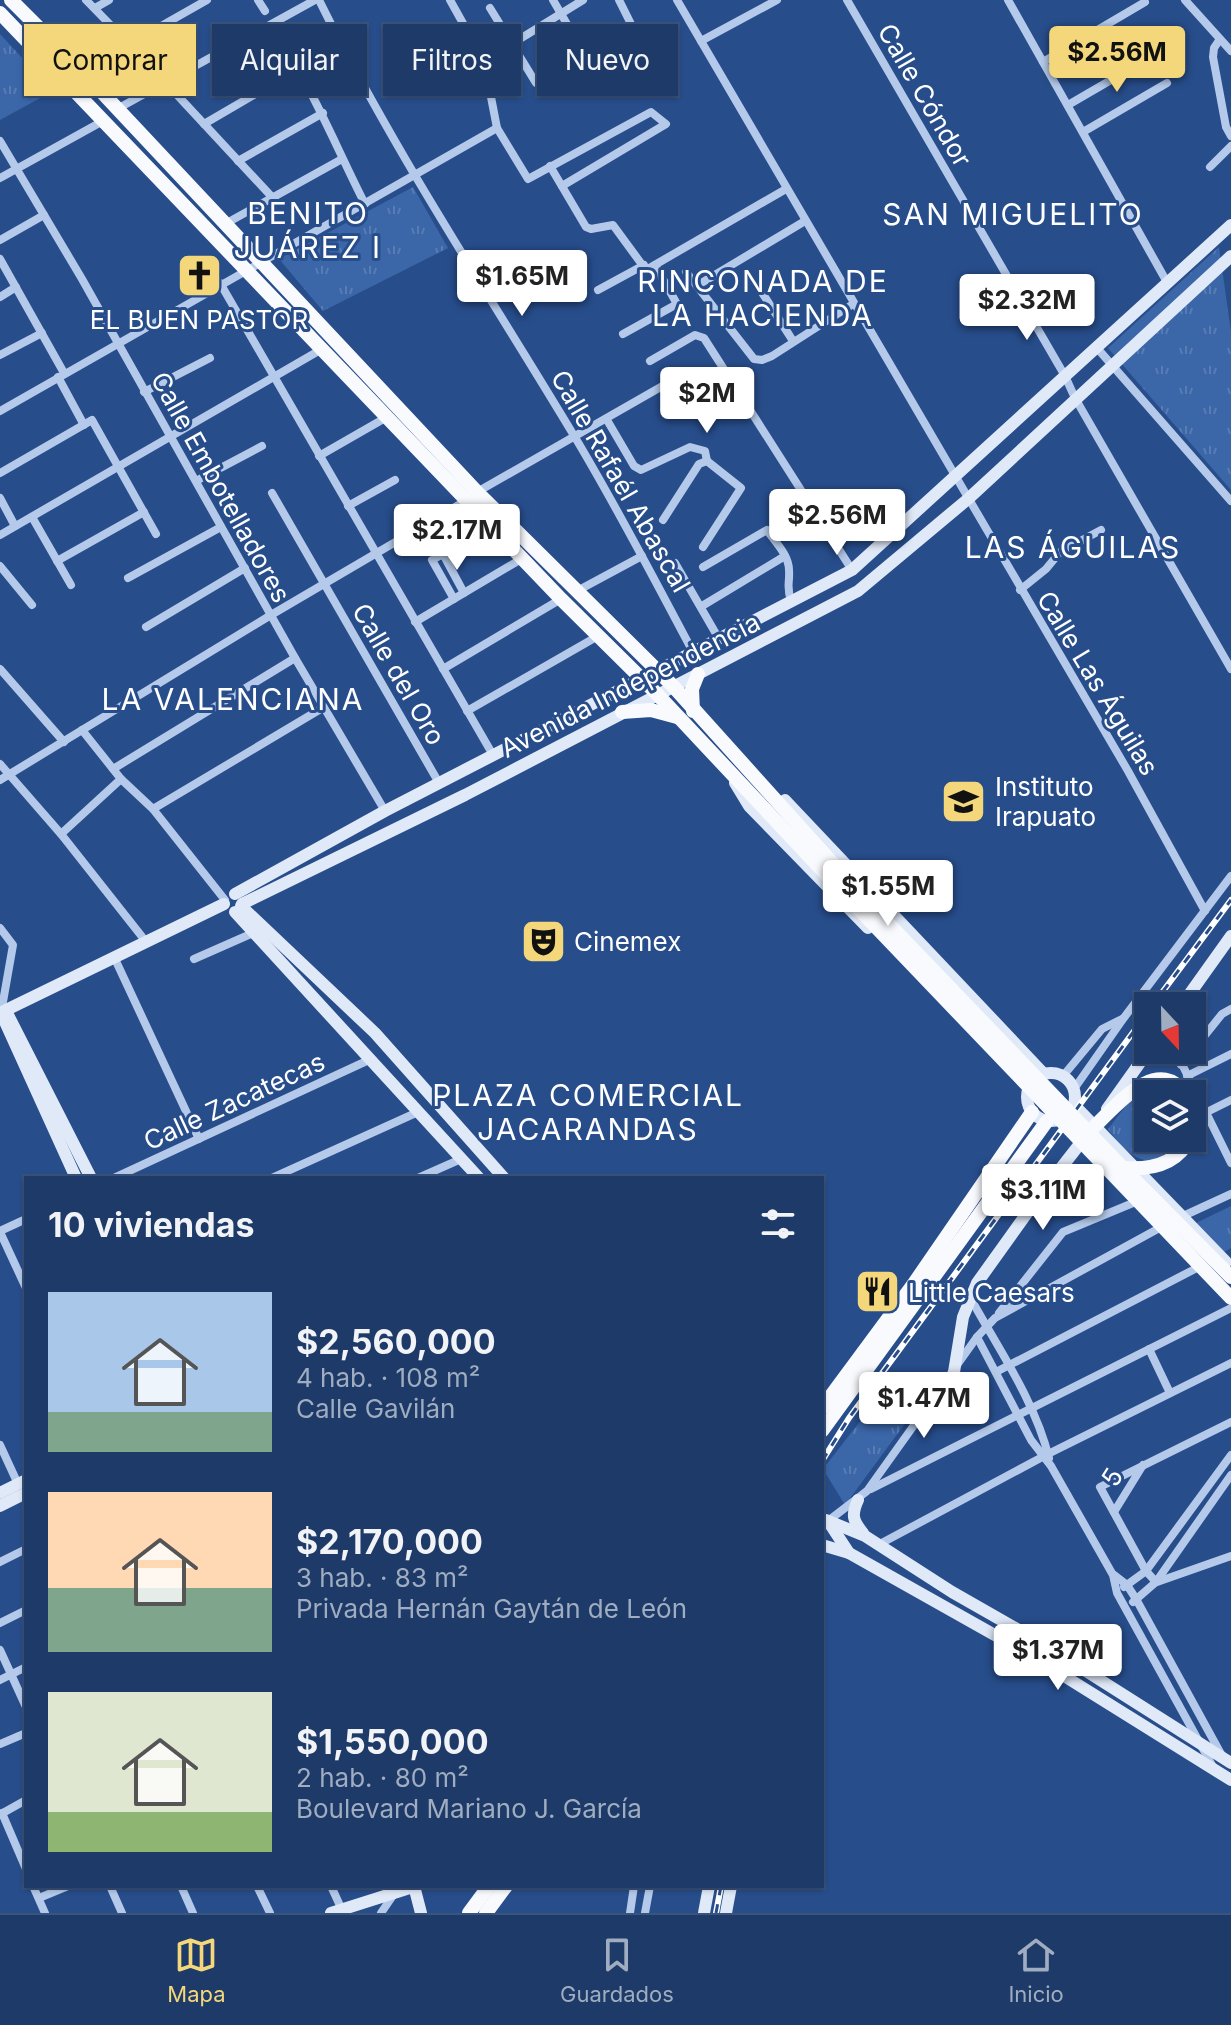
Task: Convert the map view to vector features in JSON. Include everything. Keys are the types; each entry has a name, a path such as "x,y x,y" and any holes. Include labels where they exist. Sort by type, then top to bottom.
{"main road":[{"path":"11,0 35,24"},
{"path":"0,13 103,121 252,265 472,496 561,599 679,717 734,765"},
{"path":"105,96 225,224 252,265 322,349 387,417 658,670 694,711 734,765 1231,1298"},
{"path":"694,711 692,689 698,674"},
{"path":"622,712 651,710 679,717"},
{"path":"857,899 1231,1277"},
{"path":"1095,1126 1134,1090"},
{"path":"824,1405 913,1285 1032,1112"},
{"path":"824,1428 1052,1121"},
{"path":"1123,1168 1155,1167 1179,1152"},
{"path":"878,1353 883,1337 880,1328"},
{"path":"469,1913 488,1888"},
{"path":"486,1913 505,1888"}],"street":[{"path":"86,0 110,24"},
{"path":"95,8 109,0"},
{"path":"163,24 207,0"},
{"path":"258,0 265,11"},
{"path":"196,67 317,0"},
{"name":"Calle Rafaél Abascal","path":"317,0 330,24"},
{"path":"450,0 463,24"},
{"path":"553,0 567,24"},
{"path":"521,36 583,0"},
{"path":"619,0 631,24"},
{"name":"Calle Las Águilas","path":"677,0 1128,771 1205,911"},
{"path":"701,41 777,0"},
{"name":"Calle Cóndor","path":"847,0 1231,669"},
{"path":"1008,0 1168,284"},
{"path":"1185,0 1231,51"},
{"path":"1043,62 1145,2"},
{"path":"490,8 499,24"},
{"path":"1220,39 1213,57 1226,127 1231,136"},
{"path":"1068,105 1154,55"},
{"path":"521,60 536,83"},
{"path":"1083,132 1167,83"},
{"name":"Calle Rafaél Abascal","path":"367,89 576,438 693,652"},
{"path":"117,109 142,96"},
{"path":"178,96 272,197"},
{"path":"204,124 252,96"},
{"path":"313,96 365,204"},
{"path":"491,96 497,128 528,179 651,112 666,124 562,186"},
{"path":"238,161 323,113"},
{"path":"0,178 103,121"},
{"path":"0,411 497,128"},
{"name":"Calle Embotelladores","path":"0,141 385,811"},
{"path":"1210,167 1231,146"},
{"path":"225,224 342,159"},
{"path":"550,166 586,227 613,225 646,270 786,189"},
{"path":"0,240 44,215"},
{"path":"698,285 805,221"},
{"name":"Avenida Independencia","path":"234,903 305,855 385,811 852,570 1231,225"},
{"name":"Avenida Independencia","path":"2,1010 234,903 314,870 858,591 968,499 1231,256"},
{"path":"0,259 42,333 84,425"},
{"path":"598,290 644,265"},
{"path":"623,334 677,304 655,265"},
{"path":"686,272 754,359 772,356 853,304"},
{"path":"220,283 493,755"},
{"path":"0,297 16,287"},
{"path":"761,291 793,341"},
{"path":"0,355 42,333"},
{"path":"650,361 695,335 704,338 852,570"},
{"path":"1097,348 1231,501"},
{"path":"0,535 322,349"},
{"path":"144,392 210,358"},
{"path":"0,780 271,615 673,380 685,385 705,421"},
{"path":"319,456 387,417"},
{"path":"0,473 92,420 156,534"},
{"path":"607,420 634,466 641,470 690,447 705,451 703,462 663,520"},
{"path":"196,481 262,446"},
{"path":"703,462 741,488 703,547"},
{"path":"348,506 395,480"},
{"name":"Calle del Oro","path":"272,493 439,783"},
{"path":"0,498 15,526"},
{"path":"57,561 144,512"},
{"path":"32,517 71,585"},
{"path":"128,578 221,527"},
{"path":"703,567 767,530 790,569 786,586 791,601"},
{"path":"1020,590 1046,569 1060,552 1101,530"},
{"path":"454,599 432,560 443,554 464,593"},
{"path":"576,591 642,556"},
{"path":"702,606 785,556"},
{"path":"415,622 523,558"},
{"path":"675,563 719,639"},
{"path":"0,566 32,605"},
{"path":"146,627 245,568"},
{"path":"443,669 561,599"},
{"path":"467,711 598,636"},
{"path":"113,769 295,658"},
{"path":"0,669 64,742"},
{"path":"153,809 324,707"},
{"path":"82,730 121,779 153,809 234,903 375,1033 502,1176"},
{"path":"0,764 61,834 147,943"},
{"path":"734,765 767,781 1022,1052 1044,1074 1063,1076 1074,1089"},
{"path":"734,765 749,806 1028,1091"},
{"path":"61,834 121,779"},
{"path":"411,798 420,818"},
{"path":"305,855 314,870"},
{"path":"1052,1121 1067,1115 1074,1105 1074,1089 1231,876"},
{"path":"234,903 253,933 477,1176"},
{"path":"0,928 13,945 2,1010 75,1176"},
{"path":"194,959 253,933"},
{"path":"1191,992 1231,936"},
{"path":"894,955 900,942 914,937"},
{"path":"115,959 199,1139"},
{"path":"1188,1080 1181,1065 1222,1014 1231,1009"},
{"path":"2,1010 90,1176"},
{"path":"1063,1076 1102,1029 1123,1019"},
{"path":"1006,1069 1018,1062 1022,1052"},
{"path":"1187,1076 1231,1054"},
{"name":"Calle Zacatecas","path":"118,1176 371,1059"},
{"path":"954,1372 963,1317 977,1283 1139,1064"},
{"path":"390,1080 405,1067"},
{"path":"824,1522 863,1495 1231,1307 1079,1145 1052,1121 1032,1112 1027,1102 1028,1091 1031,1084 1044,1074"},
{"path":"1206,1111 1231,1100"},
{"path":"1074,1105 1181,1217 1226,1254 1231,1267"},
{"path":"276,1176 418,1112"},
{"path":"1206,1124 1228,1150 1231,1163"},
{"path":"423,1176 461,1159"},
{"path":"995,1318 1181,1217 1231,1194"},
{"path":"865,1536 852,1515 863,1495 980,1341 986,1326 1063,1232 1133,1203"},
{"path":"24,1220 0,1232 24,1284"},
{"path":"996,1372 1195,1269"},
{"path":"971,1299 1031,1408 1042,1432 1051,1466 1113,1575 1117,1593 1200,1744"},
{"path":"980,1341 993,1339"},
{"path":"980,1341 1031,1440 1046,1455"},
{"path":"1149,1349 1170,1393"},
{"path":"878,1545 1046,1455 1231,1363"},
{"path":"1156,1582 1146,1571 1100,1487 1231,1422"},
{"path":"0,1445 23,1486"},
{"path":"1117,1593 1146,1571 1231,1455"},
{"name":"5","path":"1114,1512 1145,1463"},
{"path":"1126,1607 1156,1582 1231,1475"},
{"path":"0,1493 23,1486"},
{"path":"0,1506 23,1486"},
{"path":"1200,1498 1209,1506"},
{"path":"824,1522 865,1536 1165,1721 1222,1763"},
{"path":"824,1522 849,1553"},
{"path":"824,1546 849,1553 1032,1656 1146,1725 1222,1763"},
{"path":"0,1562 24,1550"},
{"path":"1156,1582 1231,1556"},
{"path":"1113,1575 1127,1585 1136,1599 1231,1780"},
{"path":"0,1623 24,1611"},
{"path":"0,1650 24,1703"},
{"path":"0,1680 24,1668"},
{"path":"1146,1725 1160,1727 1165,1721"},
{"path":"0,1744 24,1734"},
{"path":"24,1801 1,1814 24,1865"},
{"path":"34,1888 45,1913"},
{"path":"39,1898 63,1888"},
{"path":"111,1888 122,1913"},
{"path":"182,1888 193,1913"},
{"path":"258,1888 270,1913"},
{"path":"331,1888 336,1911 412,1888 421,1913"},
{"path":"630,1913 634,1888"},
{"path":"645,1913 650,1888"},
{"path":"704,1913 709,1888"},
{"path":"726,1913 731,1888"},
{"path":"381,1913 395,1893"}],"green space":[{"path":"0,34 24,60 24,96 44,96 0,120"},
{"path":"413,187 448,248 323,311 279,259"},
{"path":"1219,247 1231,332 1231,490 1108,348"},
{"path":"1134,1095 1134,1152 1170,1152 1163,1157 1144,1160 1126,1149 1108,1129"},
{"path":"1231,1206 1231,1248 1224,1252 1196,1223"},
{"path":"893,1379 921,1402 845,1505 824,1468"}],"railway":[{"path":"1162,992 1231,900"},
{"path":"824,1458 849,1418 1134,1031"},
{"path":"716,1913 721,1888"}],"place":[{"name":"EL BUEN PASTOR","path":"199,276"},
{"name":"Instituto Irapuato","path":"964,801"},
{"name":"Cinemex","path":"543,941"},
{"name":"Little Caesars","path":"877,1292"}],"district":[{"name":"SAN MIGUELITO","path":"1013,214"},
{"name":"BENITO JUÁREZ I","path":"308,230"},
{"name":"RINCONADA DE LA HACIENDA","path":"763,298"},
{"name":"LAS ÁGUILAS","path":"1073,547"},
{"name":"LA VALENCIANA","path":"233,699"},
{"name":"PLAZA COMERCIAL JACARANDAS","path":"588,1112"}]}
